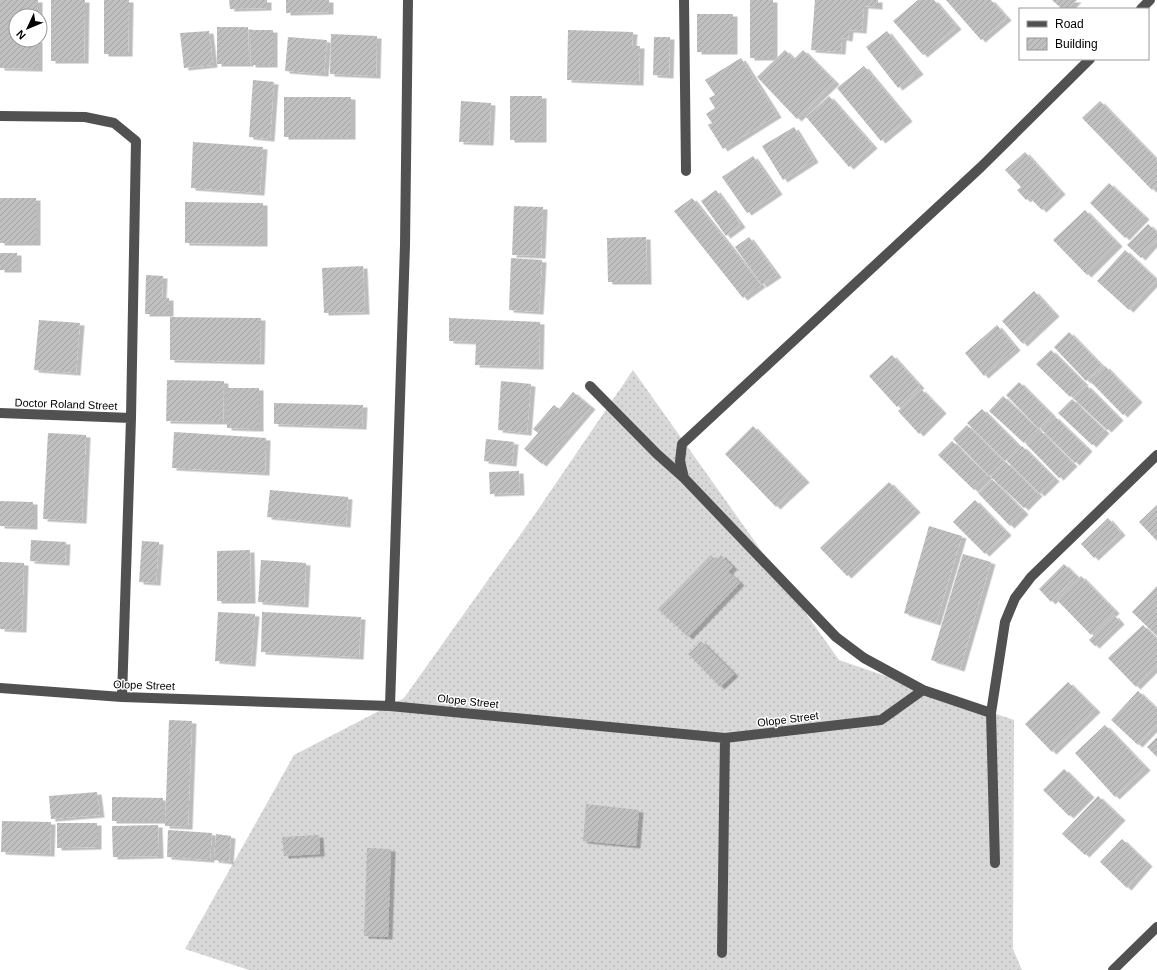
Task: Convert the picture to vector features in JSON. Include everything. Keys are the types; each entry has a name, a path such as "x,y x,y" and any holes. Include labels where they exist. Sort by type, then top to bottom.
{"street":[{"path":"390,706 405,244 408,0"},
{"path":"684,0 686,171"},
{"path":"1142,8 1150,0"},
{"path":"684,478 680,461 682,444 981,167 1089,60"},
{"path":"0,116 85,117 114,123 136,141 131,418 122,696"},
{"path":"590,386 657,454 684,478 836,637 864,658 922,690 992,713"},
{"name":"Doctor Roland Street","path":"0,413 131,418"},
{"path":"995,863 992,713 1005,622 1015,598 1031,576 1157,455"},
{"name":"Olope Street","path":"0,688 122,696 390,706 725,738 881,720 922,690"},
{"path":"722,953 725,738"},
{"path":"1113,970 1157,927"}],"shaded area":[{"path":"633,370 839,660 1014,720 1013,949 1022,970 249,970 185,949 294,755 404,698 535,514"}],"building":[{"path":"0,0 38,0 38,8 8,8 8,48 38,48 38,69 0,68"},
{"path":"51,0 85,0 84,61 51,61"},
{"path":"104,0 129,0 128,54 104,54"},
{"path":"229,0 267,0 267,8 230,9"},
{"path":"286,0 329,0 329,12 286,13"},
{"path":"750,0 773,0 773,58 750,58"},
{"path":"815,0 878,0 878,7 864,6 862,31 849,30 848,39 842,38 841,52 811,50"},
{"path":"918,0 934,0 957,27 923,55 893,21"},
{"path":"946,0 991,0 1007,18 981,40"},
{"path":"1052,0 1077,0 1069,8 1061,8"},
{"path":"697,14 733,14 733,52 697,52"},
{"path":"217,27 248,27 249,64 217,64"},
{"path":"250,30 273,30 273,65 251,65"},
{"path":"568,30 633,32 632,46 640,46 639,83 567,80"},
{"path":"209,31 213,65 184,68 180,33"},
{"path":"887,31 919,72 898,88 866,47"},
{"path":"331,34 377,36 376,76 330,74"},
{"path":"288,37 327,40 324,74 285,71"},
{"path":"654,37 670,37 669,76 653,75"},
{"path":"785,50 794,59 803,50 835,82 797,119 757,77"},
{"path":"741,58 777,115 723,149 708,125 712,123 706,114 715,108 709,98 715,95 705,80"},
{"path":"864,66 908,119 881,141 837,88"},
{"path":"253,80 274,82 270,139 249,137"},
{"path":"510,96 542,96 542,140 510,140"},
{"path":"829,96 873,146 849,167 806,117"},
{"path":"284,97 351,97 351,137 284,137"},
{"path":"461,101 491,103 489,143 459,142"},
{"path":"1100,101 1157,160 1157,185 1152,190 1082,118"},
{"path":"794,127 814,160 783,180 762,146"},
{"path":"193,142 263,147 260,193 191,188"},
{"path":"1025,152 1061,192 1042,210 1029,197 1026,200 1017,190 1021,187 1005,170"},
{"path":"753,156 778,192 747,213 722,177"},
{"path":"1109,183 1145,217 1125,238 1090,203"},
{"path":"716,190 741,225 726,236 701,201"},
{"path":"0,198 36,198 36,243 0,243"},
{"path":"692,198 761,285 743,298 674,211"},
{"path":"185,202 263,203 263,244 185,243"},
{"path":"514,206 543,207 541,256 512,255"},
{"path":"1085,210 1118,244 1087,275 1053,240"},
{"path":"1148,224 1157,232 1157,240 1141,258 1127,245"},
{"path":"646,237 647,282 608,282 607,238"},
{"path":"749,237 777,275 762,285 735,247"},
{"path":"1125,250 1157,280 1129,310 1097,281"},
{"path":"0,253 17,253 17,270 0,270"},
{"path":"511,258 542,260 539,312 509,310"},
{"path":"363,266 365,312 324,313 322,268"},
{"path":"146,275 163,276 162,298 169,298 169,314 145,314"},
{"path":"1034,291 1055,314 1023,344 1002,321"},
{"path":"170,317 261,318 260,362 170,360"},
{"path":"449,318 540,322 539,367 475,365 476,342 449,341"},
{"path":"39,320 80,323 76,373 34,370"},
{"path":"997,325 1016,348 984,376 965,353"},
{"path":"1069,332 1102,366 1086,381 1054,347"},
{"path":"1051,350 1084,383 1070,397 1036,364"},
{"path":"892,355 920,386 897,407 869,376"},
{"path":"1105,366 1138,400 1123,415 1089,380"},
{"path":"167,380 224,381 223,422 166,421"},
{"path":"501,381 531,384 527,433 498,430"},
{"path":"1019,382 1052,415 1039,429 1006,395"},
{"path":"1086,385 1119,418 1107,430 1073,398"},
{"path":"227,388 259,388 259,429 227,428"},
{"path":"921,389 942,411 919,434 898,411"},
{"path":"573,392 591,407 542,464 524,449 538,433 533,429 554,405 559,409"},
{"path":"1003,396 1038,429 1024,443 989,411"},
{"path":"1072,399 1105,431 1092,445 1058,413"},
{"path":"274,403 363,405 362,427 274,424"},
{"path":"982,409 1019,446 1005,461 967,423"},
{"path":"1054,416 1088,449 1075,463 1041,429"},
{"path":"967,425 1004,462 989,476 953,439"},
{"path":"753,426 805,480 776,507 725,454"},
{"path":"1040,430 1073,464 1059,478 1026,444"},
{"path":"174,432 266,438 265,473 172,468"},
{"path":"48,433 86,435 82,521 43,519"},
{"path":"486,439 514,442 512,464 484,461"},
{"path":"952,441 988,476 974,490 938,455"},
{"path":"1022,446 1055,479 1040,494 1007,461"},
{"path":"1006,462 1038,494 1024,508 991,477"},
{"path":"519,471 520,493 490,494 489,472"},
{"path":"992,479 1024,512 1010,526 978,493"},
{"path":"889,482 916,510 847,576 820,548"},
{"path":"270,490 348,497 346,525 267,517"},
{"path":"975,500 1007,533 985,554 953,522"},
{"path":"0,501 33,502 33,527 0,526"},
{"path":"1157,505 1157,541 1139,522"},
{"path":"1108,518 1121,533 1094,558 1081,544"},
{"path":"929,526 962,536 936,623 904,613"},
{"path":"31,540 66,542 65,563 30,561"},
{"path":"142,541 159,542 156,583 139,582"},
{"path":"250,550 251,601 217,601 217,551"},
{"path":"963,554 991,562 960,669 931,660"},
{"path":"711,555 716,560 721,555 733,567 728,572 740,583 688,637 658,609"},
{"path":"261,560 306,563 304,605 258,602"},
{"path":"0,562 24,563 22,630 0,629"},
{"path":"1064,564 1076,576 1051,602 1039,589"},
{"path":"1081,576 1115,611 1091,635 1057,600"},
{"path":"1157,586 1157,636 1132,612"},
{"path":"218,612 255,614 251,664 215,661"},
{"path":"262,612 361,617 359,657 261,652"},
{"path":"1114,615 1120,622 1095,646 1089,640"},
{"path":"1143,625 1157,639 1157,666 1136,687 1108,658"},
{"path":"701,641 734,674 720,687 688,654"},
{"path":"1068,682 1096,710 1052,752 1025,724"},
{"path":"1138,691 1157,709 1157,725 1138,745 1111,720"},
{"path":"169,720 192,721 188,827 165,826"},
{"path":"1105,725 1146,768 1115,797 1075,753"},
{"path":"1157,737 1157,757 1147,747"},
{"path":"1064,769 1090,795 1069,816 1043,790"},
{"path":"97,792 100,815 51,819 49,796"},
{"path":"1098,796 1121,818 1085,855 1062,834"},
{"path":"112,797 163,798 163,821 112,821"},
{"path":"586,804 639,810 636,846 583,841"},
{"path":"2,821 51,822 50,854 1,852"},
{"path":"57,823 97,823 97,847 57,848"},
{"path":"158,825 159,856 113,857 112,826"},
{"path":"168,830 212,833 210,860 167,857"},
{"path":"216,834 231,836 229,862 214,860"},
{"path":"319,835 320,854 284,856 282,837"},
{"path":"1122,839 1148,864 1127,888 1100,862"},
{"path":"367,848 391,849 388,937 364,936"}]}
